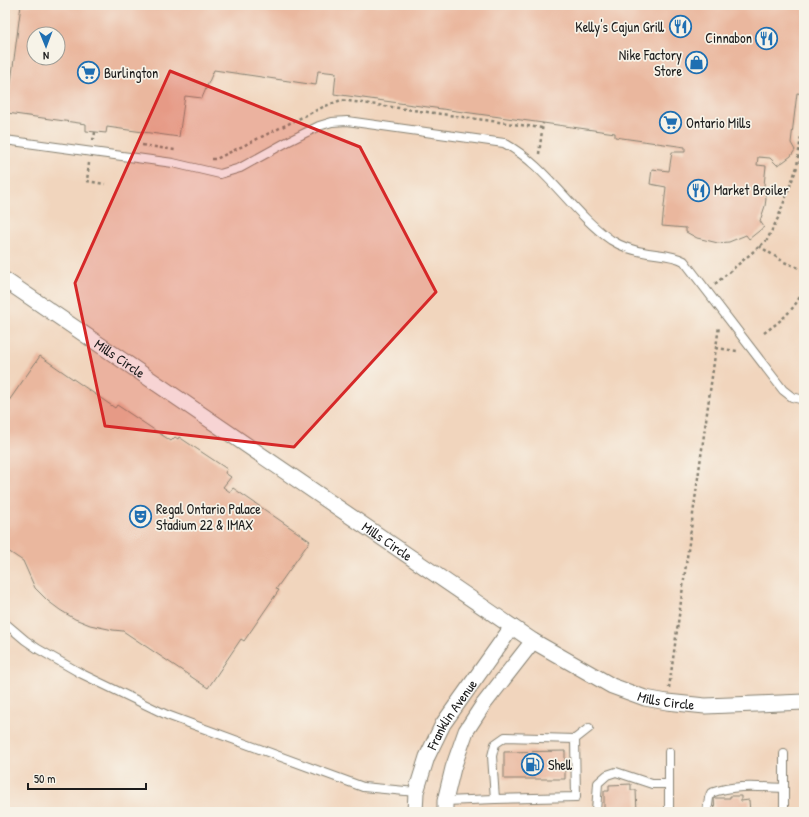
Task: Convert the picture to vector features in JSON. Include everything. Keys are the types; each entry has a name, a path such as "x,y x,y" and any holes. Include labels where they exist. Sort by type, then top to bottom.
{"street":[{"name":"Mills Circle","path":"5,280 512,627 533,641 612,686 645,698 705,706 804,702"},
{"name":"Franklin Avenue","path":"415,812 416,792 427,758 443,724 512,627"},
{"name":"Franklin Avenue","path":"445,806 452,768 466,732 483,705 533,641"}],"lane":[{"path":"5,140 173,162 220,174 240,168 287,142 320,126 332,122 346,121 504,143 532,163 581,214 611,240 619,245 638,251 680,258 687,264 722,308 783,390 792,397 804,400"},
{"path":"5,623 38,649 82,674 167,714 362,787 416,792"},
{"path":"495,799 492,756 495,744 505,737 575,739 589,728"},
{"path":"445,806 495,799 576,797 575,739"},
{"path":"669,752 669,812"},
{"path":"784,754 784,812"},
{"path":"596,811 598,783 607,775 616,772 652,784 669,784"},
{"path":"707,812 711,793 724,788 784,788"}],"path":[{"path":"5,38 9,5"},
{"path":"708,291 767,240 778,218 797,167 804,111"},
{"path":"538,157 543,123"},
{"path":"94,139 87,181 105,184"},
{"path":"759,246 784,262 804,270"},
{"path":"764,333 782,320 792,309 801,297 804,287"},
{"path":"667,702 722,308"},
{"path":"716,348 737,351"}],"highlighted area":[{"path":"170,71 360,147 436,292 294,447 105,426 75,283"}],"shaded area":[{"name":"Ontario Mills","path":"5,5 804,5 804,812 5,812"}],"building":[{"name":"Ontario Mills","path":"21,5 804,5 804,94 797,93 791,143 795,150 791,156 777,165 770,158 758,157 757,165 766,166 764,185 766,199 760,221 764,227 749,239 746,235 729,242 718,243 697,238 686,232 686,228 662,226 666,187 650,184 652,169 669,171 672,152 685,152 685,147 615,137 615,133 334,94 336,73 318,71 316,85 214,70 202,98 185,96 179,137 107,127 106,133 86,131 86,124 7,113"},
{"name":"Regal Ontario Palace Stadium 22 & IMAX","path":"40,356 115,408 117,405 171,441 175,437 178,439 179,437 227,469 225,473 231,477 223,487 230,492 233,488 310,541 276,589 279,590 244,641 241,639 208,688 123,631 90,625 75,619 60,610 35,588 23,561 5,549 5,404 6,405"},
{"path":"565,751 565,779 504,779 504,752"},
{"path":"631,784 631,790 636,790 637,812 604,812 604,791 609,791 609,785"},
{"path":"730,796 741,796 741,801 749,800 750,812 715,812 714,798 730,798"}],"place":[{"name":"Kelly's Cajun Grill","path":"680,27"},
{"name":"Cinnabon","path":"767,38"},
{"name":"Nike Factory Store","path":"697,63"},
{"name":"Burlington","path":"89,73"},
{"name":"Ontario Mills","path":"671,123"},
{"name":"Market Broiler","path":"699,190"},
{"name":"Regal Ontario Palace Stadium 22 & IMAX","path":"140,517"},
{"name":"Shell","path":"532,765"}]}
